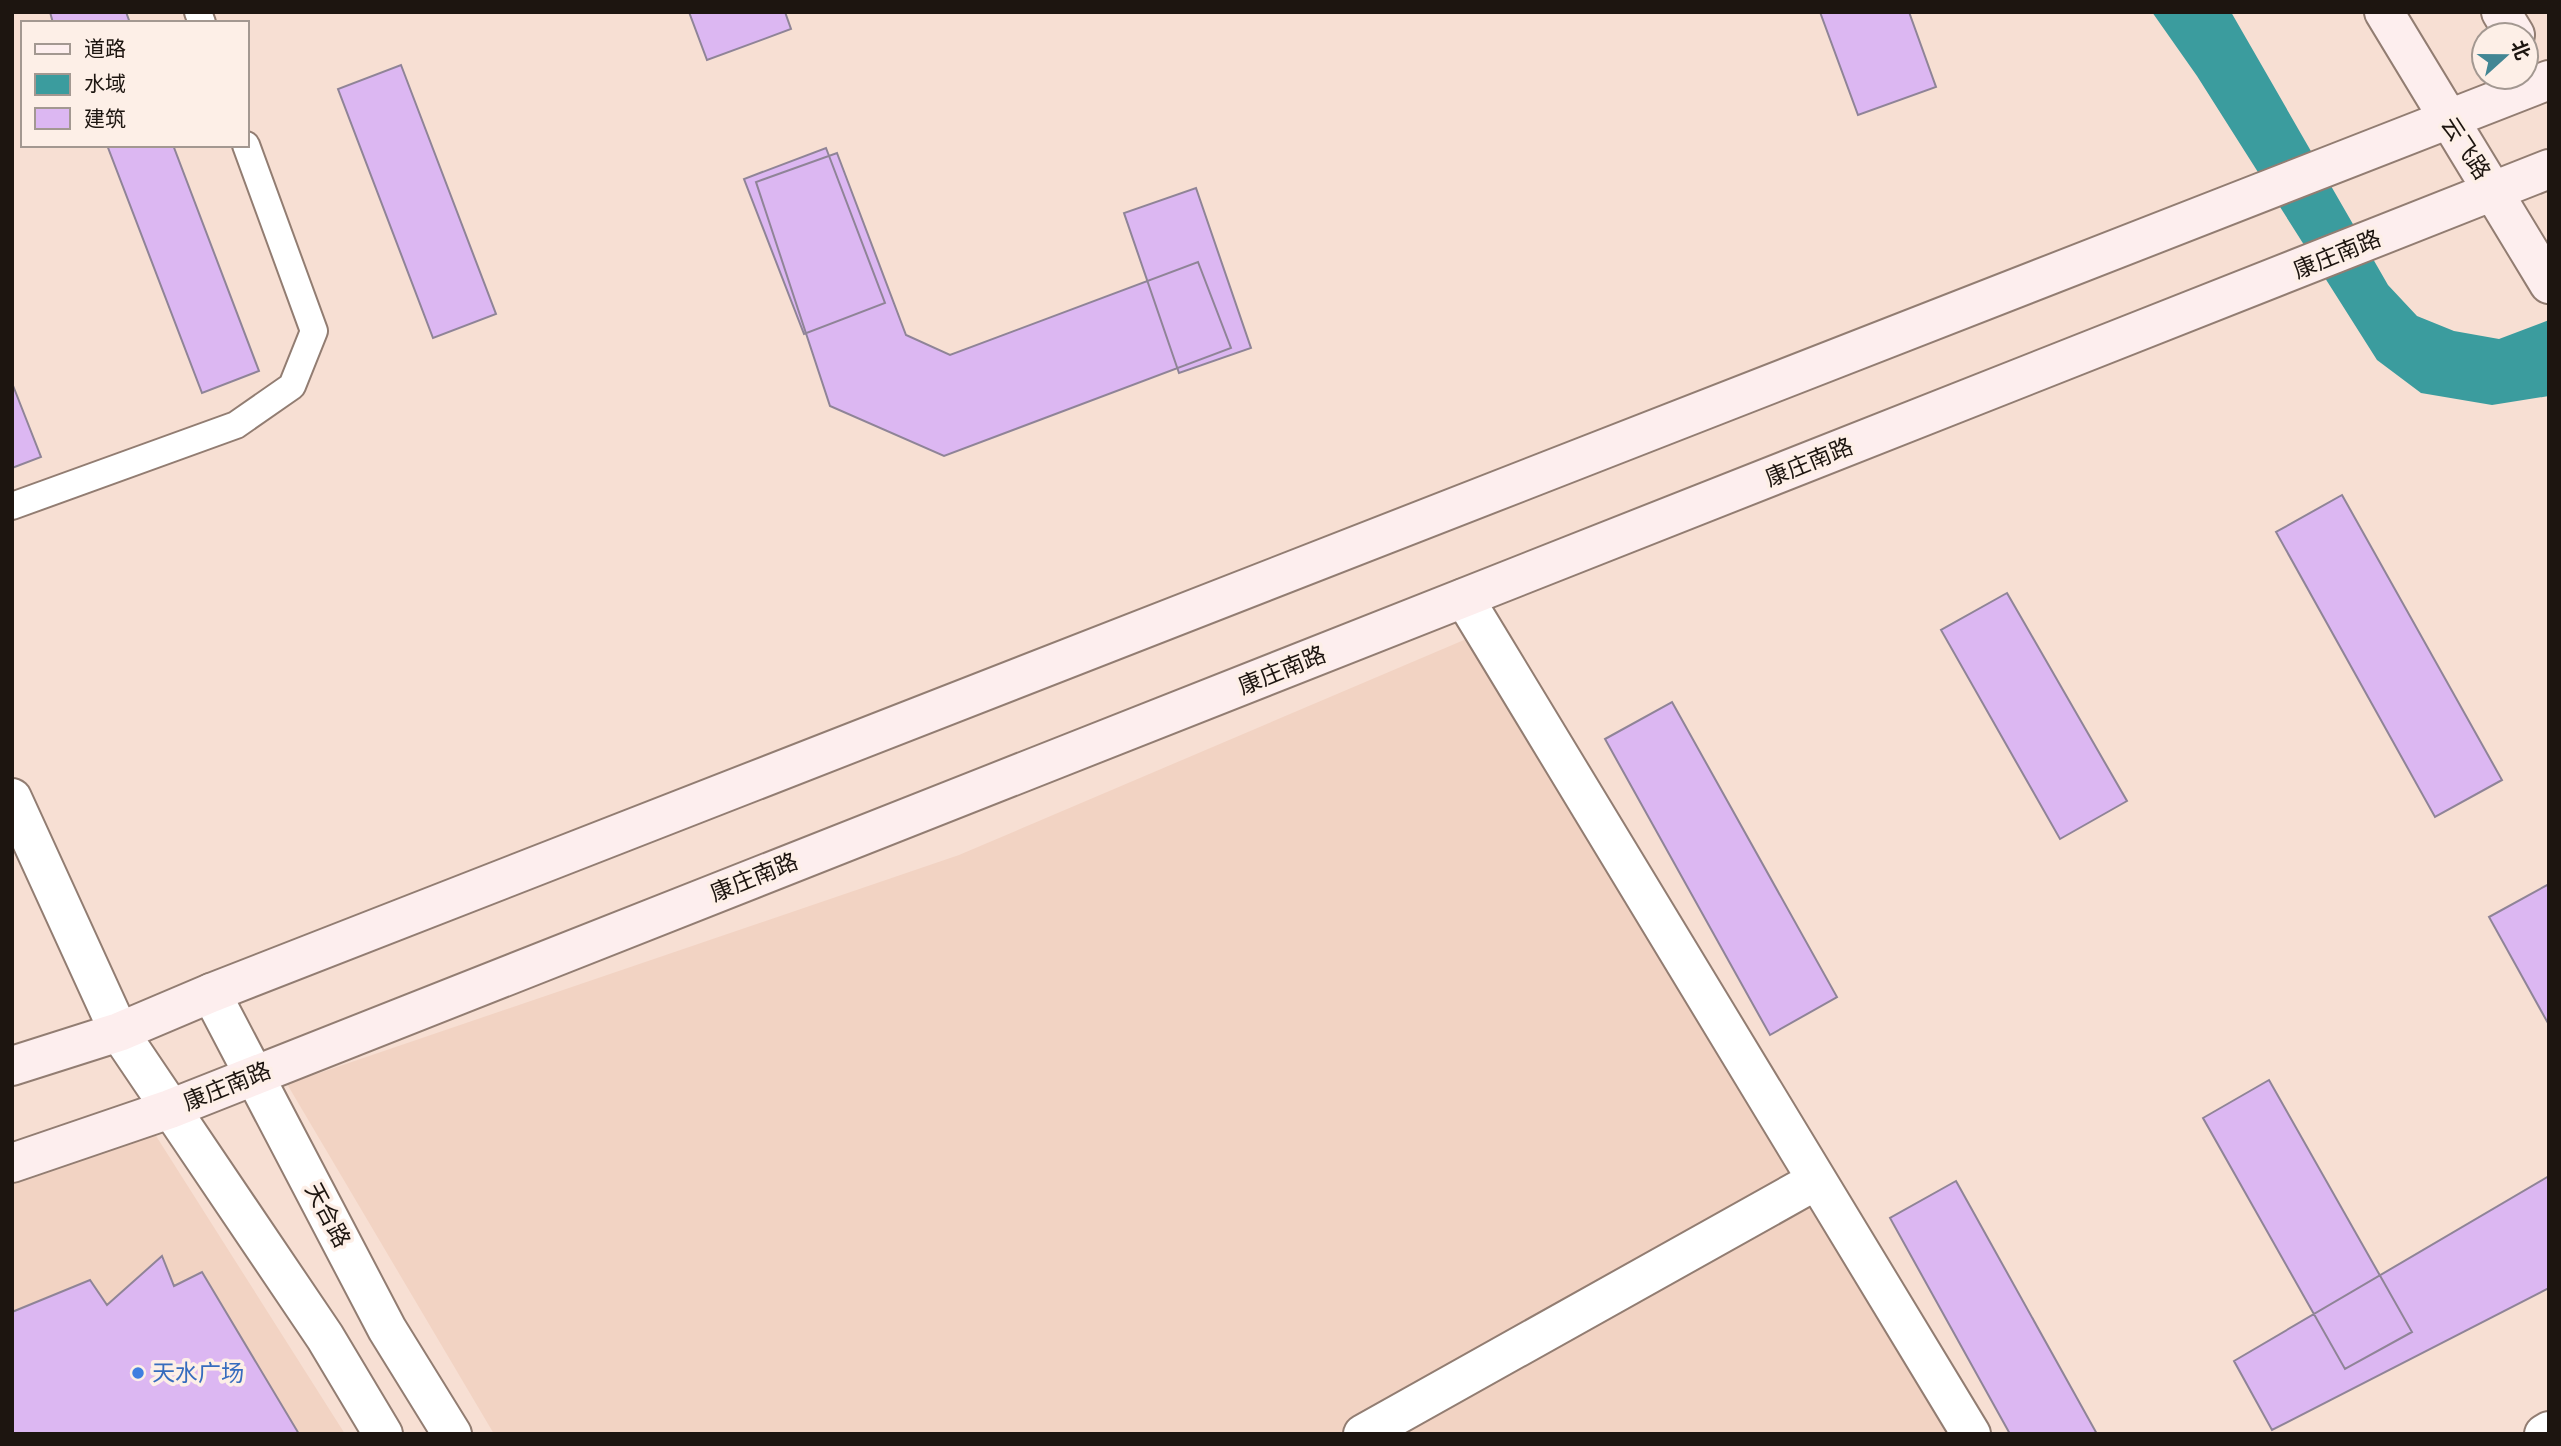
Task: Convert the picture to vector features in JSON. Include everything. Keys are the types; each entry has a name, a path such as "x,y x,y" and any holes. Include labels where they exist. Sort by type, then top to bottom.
{"main road":[{"name":"云飞路","path":"2384,12 2549,284"},
{"path":"12,1066 119,1032 211,993 2447,119 2541,77"},
{"name":"康庄南路","path":"12,1163 170,1109 2549,169"}],"street":[{"path":"1464,598 1971,1434"},
{"path":"12,798 119,1032 325,1337 383,1434"},
{"name":"天合路","path":"211,993 387,1329 452,1434"},
{"path":"1363,1434 1817,1180"},
{"path":"2544,1434 2549,1431"}],"lane":[{"path":"12,506 236,425 292,386 314,331 247,147"}],"shaded area":[{"path":"1504,623 1989,1434 494,1434 287,1084 959,855"},
{"path":"151,1128 345,1434 12,1434 12,1175"}],"water":[{"path":"2152,12 2231,12 2388,285 2417,316 2454,331 2499,339 2549,320 2549,396 2492,405 2421,393 2377,360 2197,76"}],"building":[{"path":"50,12 126,12 129,21 52,21"},
{"path":"689,12 785,12 791,29 707,60"},
{"path":"1820,12 1909,12 1936,87 1858,115"},
{"path":"401,65 496,314 433,338 338,89"},
{"path":"108,147 174,147 259,371 202,393"},
{"path":"826,148 885,303 804,334 744,179"},
{"path":"837,153 906,335 950,355 1198,262 1231,348 944,456 830,406 756,182"},
{"path":"1196,188 1251,348 1179,373 1124,213"},
{"path":"12,383 41,457 12,468"},
{"path":"2342,495 2502,780 2435,817 2276,532"},
{"path":"2007,593 2127,801 2060,839 1941,630"},
{"path":"1672,702 1837,997 1770,1035 1605,739"},
{"path":"2549,884 2549,1025 2489,917"},
{"path":"2269,1080 2412,1332 2345,1369 2203,1118"},
{"path":"2549,1176 2549,1288 2272,1430 2234,1361"},
{"path":"1956,1181 2097,1434 2010,1434 1890,1218"},
{"name":"天水广场","path":"162,1256 174,1286 202,1272 299,1434 12,1434 12,1312 90,1280 107,1305"}],"place":[{"name":"天水广场","path":"138,1373"}]}
